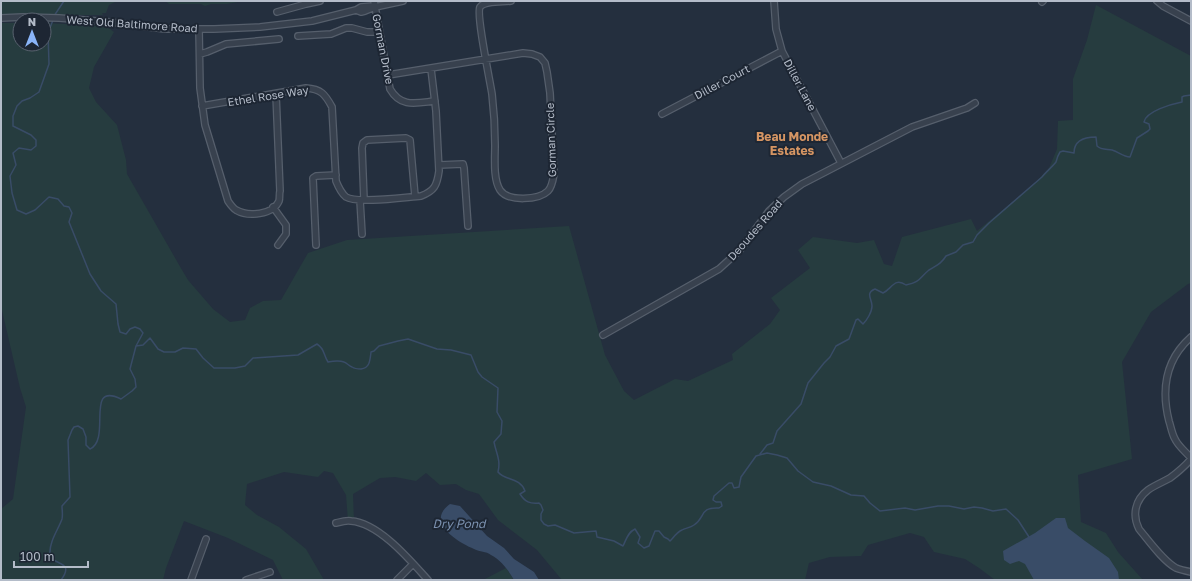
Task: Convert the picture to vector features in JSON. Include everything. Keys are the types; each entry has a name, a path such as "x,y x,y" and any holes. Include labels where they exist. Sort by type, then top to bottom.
{"street":[{"path":"277,12 320,1"},
{"name":"West Old Baltimore Road","path":"1,18 59,18 110,22 165,29 260,27 312,21 356,10 361,7 402,1"},
{"path":"486,59 479,10 485,3 511,1"},
{"name":"Diller Lane","path":"774,1 776,29 782,51 841,163"},
{"path":"1157,1 1162,6 1191,21"},
{"name":"Gorman Drive","path":"375,4 390,89 395,96 408,103 435,101"},
{"path":"298,36 331,34 346,28 367,32 380,30"},
{"path":"199,29 200,88 205,125 228,201 235,210 244,214 264,213 279,201 280,191 276,94"},
{"path":"200,54 226,44 279,39"},
{"name":"Diller Court","path":"662,114 782,51"},
{"name":"Gorman Circle","path":"388,75 486,59 523,54 532,54 540,57 547,72 550,93 554,174 548,191 540,196 533,198 515,198 506,195 501,191 496,179 492,95 486,59"},
{"name":"Ethel Rose Way","path":"202,106 306,88 319,91 326,96 332,106 336,181 339,189 346,197 362,200 421,196 434,188 438,181 439,165 435,101 430,69"},
{"name":"Deoudes Road","path":"603,334 719,269 740,249 769,211 784,197 802,184 912,127 967,108 975,103"},
{"path":"362,234 362,148 363,143 366,140 406,138 410,140 415,196"},
{"path":"439,165 462,164 464,168 468,226"},
{"path":"316,245 313,178 316,176 336,175"},
{"path":"273,207 286,225 286,234 278,245"},
{"path":"1191,336 1177,352 1168,369 1165,384 1168,414 1174,438 1191,458 1183,468 1147,491 1140,498 1137,503 1135,517 1139,530 1169,563 1176,568 1191,572"},
{"path":"336,523 351,520 370,526 392,542 428,580"},
{"path":"193,580 206,539"},
{"path":"397,580 413,564"},
{"path":"246,580 270,572"}],"green space":[{"path":"1,1 117,1 109,5 106,13 102,13 103,15 52,15 52,12 12,12 12,15 1,15"},
{"path":"165,1 243,1 227,4 211,4 205,6 201,4 169,4"},
{"path":"1096,5 1191,56 1191,283 1151,312 1122,362 1132,459 1078,475 1081,522 1106,533 1118,552 1143,580 995,580 965,559 934,552 924,537 910,533 868,545 861,556 830,557 809,563 805,580 562,580 537,550 498,520 479,494 466,490 456,484 440,485 426,473 416,481 395,477 380,478 353,494 354,522 348,521 346,495 333,473 324,471 318,477 284,472 247,484 245,505 257,515 279,527 306,549 324,580 283,580 273,560 228,538 184,521 163,580 1,580 1,509 13,499 26,407 20,388 1,306 1,23 12,23 12,52 52,52 52,23 106,26 114,32 94,67 89,88 96,102 117,125 126,160 127,174 188,280 213,309 230,322 245,320 250,308 263,301 281,300 308,253 347,240 569,226 605,355 624,391 634,400 675,379 688,381 733,360 732,354 770,324 780,310 771,298 810,268 798,250 813,237 857,243 874,240 884,264 892,266 902,237 971,219 977,231 1033,185 1049,168 1057,149 1058,121 1073,120 1073,79 1087,40"},
{"path":"506,568 514,580 483,580"}],"water":[{"name":"Dry Pond","path":"450,504 460,506 487,536 504,548 514,559 534,572 539,580 514,580 504,566 495,557 467,546 446,531 442,524 441,518 443,511"},
{"path":"1056,518 1065,518 1068,528 1109,558 1118,572 1119,580 1034,580 1025,564 1019,561 1010,564 1004,560 1003,551 1035,533"}],"waterway":[{"path":"54,16 64,1"},
{"path":"53,20 48,33 49,64 39,92 22,101 17,106 13,116 13,126 31,135 36,140 36,146 31,150 19,148 13,153 16,165 10,176 12,193 17,210 26,214 35,210 49,197 58,199 64,206 69,207 72,213 69,222 90,274 101,291 116,304 120,332 126,334 130,329 135,327 140,329 143,333 136,346 130,369 135,379 136,387 121,399 110,396 104,398 101,404 99,434 96,443 90,449 86,445 86,437 83,429 78,426 74,427 68,440 70,497 62,506 62,519 52,541 50,550 51,558 62,564 66,569 61,580"},
{"path":"760,454 767,445 773,443 777,431 801,404 808,383 830,357 836,346 849,339 856,320 858,319 863,324 866,320 872,308 870,292 875,289 883,293 893,284 899,282 906,285 915,283 929,270 941,263 946,256 956,252 963,245 973,242 977,235 989,223 1042,177 1056,162 1060,152 1063,151 1074,153 1076,145 1081,140 1096,137 1097,146 1102,149 1112,150 1130,157 1137,138 1150,129 1149,124 1144,122 1146,118 1154,111 1182,102 1182,97 1191,95"},
{"path":"136,346 143,345 150,338 158,349 164,352 175,352 183,348 196,349 214,368 235,368 245,366 253,358 298,355 317,344 323,350 328,362 342,361 354,368 361,369 368,365 371,352 379,346 408,339 437,349 451,350 471,355 478,372 482,377 498,388 497,412 502,421 501,434 494,442 499,460 498,472 504,477 520,483 525,491 520,494 526,501 530,503 539,503 541,505 543,510 541,520 544,524 548,526 555,525 574,533 596,531 597,537 614,541 623,546 629,534 635,529 640,537 638,543 644,548 649,546 655,531 659,531 670,541 680,531 698,522 705,511 722,506 721,502 716,502 713,500 714,496 729,483 732,483 734,488 739,487 741,477 756,456 767,453 787,458 798,471 813,482 831,486 851,495 864,496 880,511 905,508 915,510 938,506 949,506 964,509 974,507 993,511 1006,509 1018,520 1029,537"}],"district":[{"name":"Beau Monde Estates","path":"792,144"}]}
